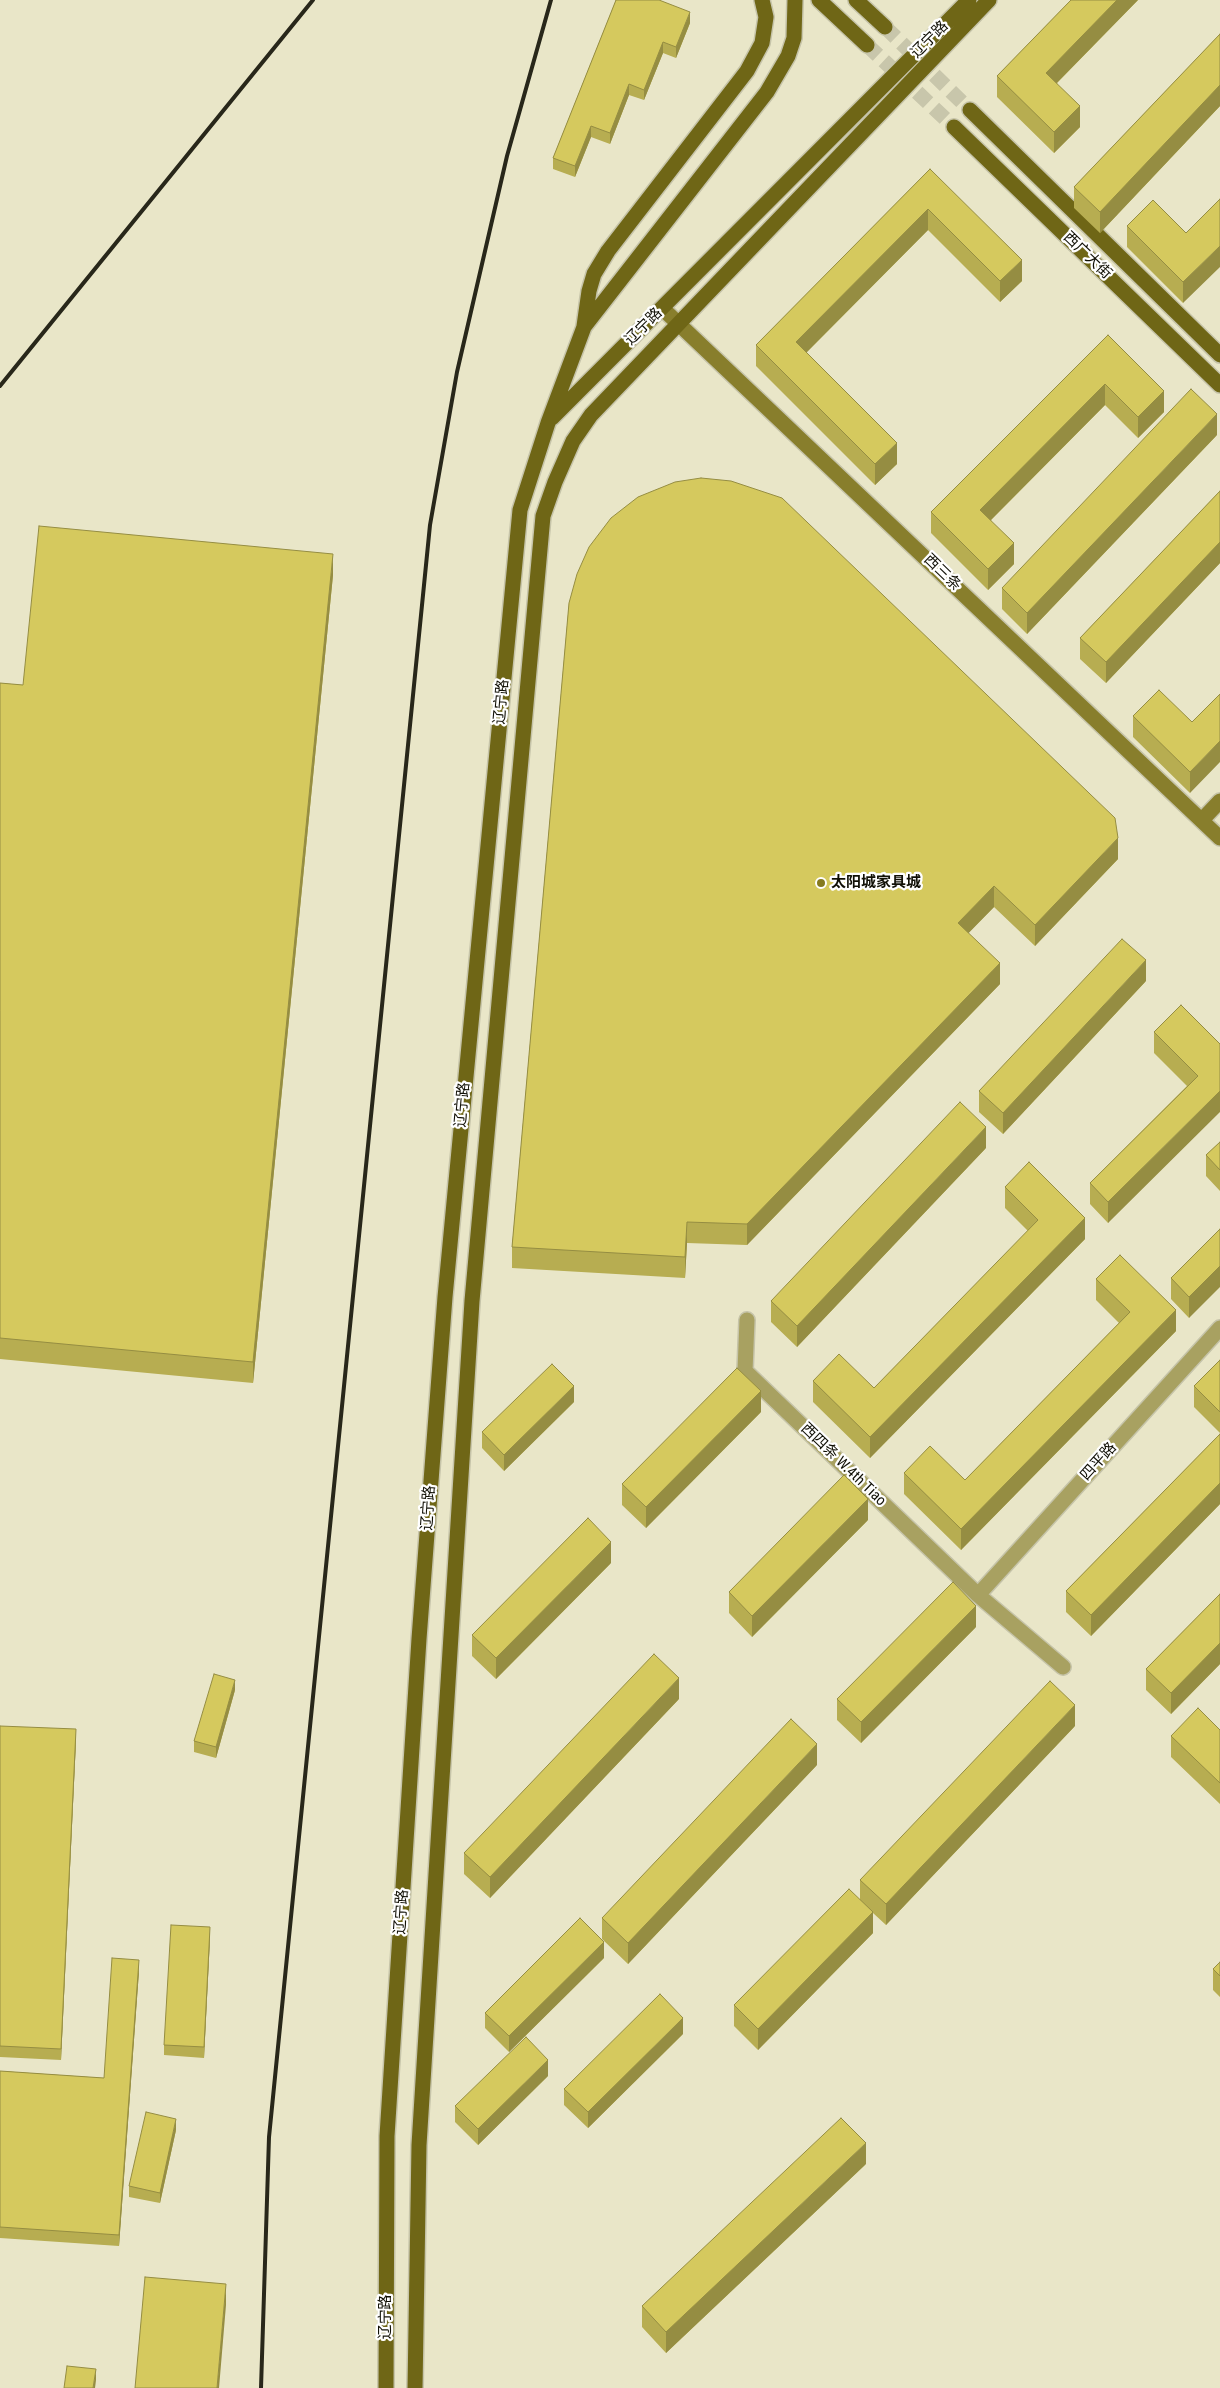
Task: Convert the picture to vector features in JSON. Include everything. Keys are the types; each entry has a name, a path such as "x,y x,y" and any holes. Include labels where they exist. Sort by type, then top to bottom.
{"main road":[{"path":"548,423 584,328 589,291 594,274 608,251 747,71 762,43 766,17 762,0"},
{"path":"584,328 767,92 788,56 794,38 794,0"},
{"path":"820,0 867,45"},
{"path":"856,0 885,27"},
{"name":"辽宁路","path":"386,2388 388,2136 419,1638 445,1297 520,510 548,423 969,0"},
{"name":"辽宁路","path":"415,2388 419,2145 472,1301 543,516 555,482 573,442 591,415 989,0"},
{"path":"970,110 1220,355"},
{"name":"西广大街","path":"954,127 1220,385"}],"street":[{"name":"西三条","path":"663,309 1220,838"},
{"path":"1202,820 1220,801"},
{"name":"西四条 W.4th Tiao","path":"747,1320 745,1371 978,1596 1063,1667"},
{"name":"四平路","path":"978,1596 1220,1328"}],"building":[{"path":"616,0 659,0 690,12 676,47 663,42 644,90 629,84 610,133 591,126 575,166 553,158"},
{"path":"1071,0 1117,0 1046,73 1080,106 1054,132 997,76"},
{"path":"1220,34 1220,85 1100,212 1074,187"},
{"path":"930,169 1022,260 1000,281 928,209 796,342 897,443 875,464 756,345"},
{"path":"1220,199 1220,246 1183,282 1127,226 1153,200 1186,233"},
{"path":"1108,335 1164,391 1138,417 1105,384 980,510 1014,543 988,569 931,512"},
{"path":"1191,389 1217,414 1027,613 1002,588"},
{"name":"太阳城家具城","path":"701,478 731,481 782,498 1115,818 1118,838 1035,925 994,886 958,923 1000,963 747,1224 687,1222 685,1257 512,1247 569,603 577,574 589,547 611,518 638,497 675,482"},
{"path":"1220,491 1220,542 1106,662 1080,638"},
{"path":"39,526 333,554 253,1362 0,1338 0,683 23,685"},
{"path":"1159,690 1192,722 1220,694 1220,741 1190,772 1133,716"},
{"path":"1122,939 1146,960 1003,1113 979,1091"},
{"path":"1181,1005 1220,1044 1220,1091 1108,1202 1090,1183 1198,1076 1154,1032"},
{"path":"960,1102 986,1127 797,1326 771,1301"},
{"path":"1220,1142 1220,1170 1206,1155"},
{"path":"1029,1162 1085,1218 870,1437 813,1381 839,1354 874,1388 1038,1220 1005,1187"},
{"path":"1220,1229 1220,1266 1189,1297 1171,1278"},
{"path":"1120,1255 1176,1310 961,1529 904,1473 930,1446 965,1480 1130,1312 1096,1279"},
{"path":"1220,1360 1220,1412 1194,1386"},
{"path":"552,1364 574,1386 504,1455 482,1432"},
{"path":"737,1368 761,1391 646,1507 622,1484"},
{"path":"1220,1434 1220,1483 1091,1615 1066,1591"},
{"path":"844,1475 868,1499 752,1616 729,1592"},
{"path":"588,1518 611,1542 496,1658 472,1635"},
{"path":"953,1582 976,1606 861,1722 837,1699"},
{"path":"1220,1594 1220,1643 1171,1693 1146,1669"},
{"path":"654,1654 679,1678 490,1877 464,1853"},
{"path":"214,1674 235,1680 216,1747 194,1741"},
{"path":"1050,1681 1075,1705 886,1904 860,1880"},
{"path":"1198,1708 1220,1730 1220,1783 1171,1736"},
{"path":"791,1719 817,1744 628,1943 602,1918"},
{"path":"0,1726 76,1729 61,2049 0,2046"},
{"path":"849,1889 873,1912 758,2029 734,2005"},
{"path":"580,1918 604,1942 509,2036 485,2013"},
{"path":"171,1925 210,1927 204,2047 164,2045"},
{"path":"112,1958 139,1960 119,2235 0,2227 0,2071 104,2078"},
{"path":"1220,1962 1220,1976 1213,1969"},
{"path":"660,1994 683,2018 588,2112 564,2089"},
{"path":"526,2037 548,2060 478,2129 455,2106"},
{"path":"146,2112 176,2119 160,2193 129,2186"},
{"path":"841,2118 866,2143 666,2332 642,2306"},
{"path":"145,2277 226,2284 217,2388 135,2388"},
{"path":"67,2366 96,2369 93,2388 64,2388"}],"tunnel":[{"path":"885,27 970,110"},
{"path":"867,45 954,127"}],"railway":[{"path":"0,386 313,0"},
{"path":"261,2388 269,2137 430,525 457,372 507,156 551,0"}],"place":[{"name":"太阳城家具城","path":"821,883"}]}
